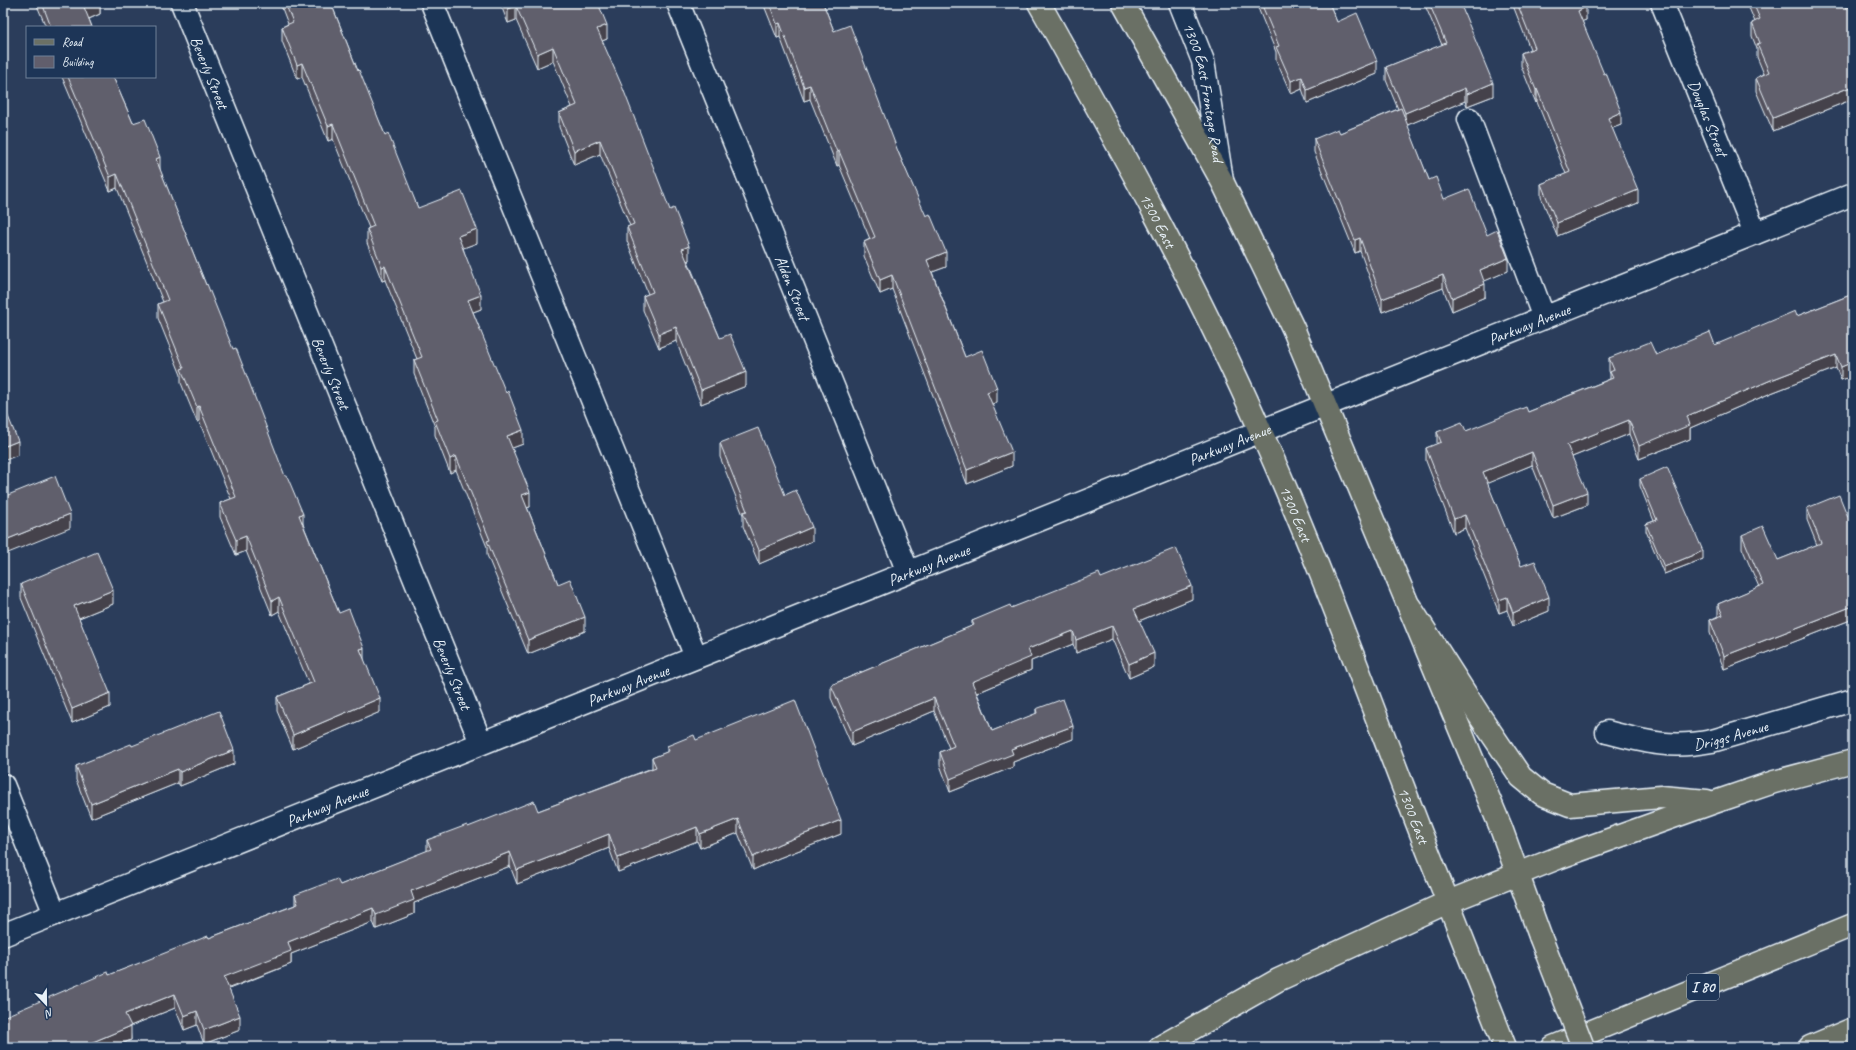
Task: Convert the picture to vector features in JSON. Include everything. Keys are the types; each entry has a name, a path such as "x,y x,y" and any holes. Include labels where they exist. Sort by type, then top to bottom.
{"main road":[{"name":"1300 East","path":"1039,3 1134,172 1180,261 1261,430 1372,702 1505,1047"},
{"path":"1123,3 1223,183 1293,328 1410,607 1518,873 1540,936 1583,1047"},
{"path":"1410,607 1479,715 1521,777 1542,794 1570,805 1661,797 1715,802"},
{"path":"1160,1047 1278,980 1448,902 1518,873 1774,782 1853,761"},
{"name":"I 80","path":"1553,1047 1853,925"},
{"path":"1810,1047 1853,1029"}],"street":[{"name":"Beverly Street","path":"182,3 481,743"},
{"path":"432,3 696,657"},
{"name":"Alden Street","path":"678,3 908,572"},
{"name":"1300 East Frontage Road","path":"1180,3 1203,61 1223,183"},
{"name":"Douglas Street","path":"1662,3 1754,233"},
{"path":"1469,119 1544,318"},
{"name":"Parkway Avenue","path":"3,935 1853,194"},
{"name":"Driggs Avenue","path":"1607,732 1655,744 1693,745 1712,741 1853,700"},
{"path":"3,786 55,914"}],"building":[{"path":"42,3 93,3 84,7 92,26 51,26"},
{"path":"285,3 331,3 385,135 388,133 418,208 462,191 477,229 458,236 481,295 468,300 506,393 508,391 523,430 507,436 530,492 522,495 558,584 570,579 585,617 528,640 487,541 490,540 456,456 450,459 435,421 438,420 414,360 422,357 385,266 382,267 367,229 374,226 333,124 328,126 302,63 297,65 282,27 293,22"},
{"path":"506,3 598,3 607,25 597,29 622,86 670,210 674,208 689,246 682,249 720,338 730,334 746,372 701,390 676,327 659,334 643,296 653,292 627,227 634,224 600,140 574,151 559,113 577,105 553,47 537,54 516,6 508,9"},
{"path":"769,3 823,3 834,31 850,25 899,154 926,216 930,214 946,252 927,260 965,357 982,350 997,388 987,392 1012,452 967,470 892,275 880,280 864,242 875,237 839,151 837,152 810,85 804,87 780,23 777,24"},
{"path":"1261,3 1329,3 1337,22 1357,13 1377,61 1307,90 1302,77 1291,81 1276,47 1279,46"},
{"path":"1429,3 1460,3 1493,83 1467,94 1465,88 1405,113 1386,67 1446,43"},
{"path":"1517,3 1584,3 1586,7 1578,11 1604,74 1606,73 1621,112 1608,118 1638,190 1557,223 1541,184 1570,172 1521,53 1535,48"},
{"path":"1753,3 1844,3 1846,8 1853,6 1853,86 1773,118 1756,78 1769,72 1757,44 1760,43 1752,23 1760,19"},
{"path":"68,78 113,78 133,123 145,119 160,157 156,159 233,349 236,348 285,476 287,476 303,514 299,515 339,613 349,609 364,648 360,649 380,698 293,735 277,697 314,682 279,597 272,601 246,536 236,540 220,503 236,497 199,406 197,407 181,369 184,368 158,304 168,300 117,174 110,177"},
{"path":"1401,108 1429,180 1436,177 1444,199 1469,189 1487,235 1497,230 1508,258 1480,270 1485,284 1452,298 1443,275 1382,299 1360,238 1355,240 1314,139 1338,129 1340,133"},
{"path":"1853,294 1853,362 1841,367 1836,355 1771,380 1687,416 1690,425 1639,446 1629,420 1567,445 1587,492 1553,505 1532,452 1483,472 1521,566 1535,561 1549,597 1513,613 1507,597 1499,600 1465,515 1454,519 1426,448 1441,442 1437,432 1462,422 1466,431 1526,407 1528,412 1613,378 1610,372 1614,370 1609,358 1650,342 1656,355 1710,332 1715,345 1795,311 1797,316"},
{"path":"3,404 18,441 3,447"},
{"path":"758,428 785,495 796,490 812,527 759,550 743,512 747,511 720,443"},
{"path":"1667,467 1703,551 1664,567 1646,524 1657,520 1640,479"},
{"path":"55,476 70,514 3,541 3,497"},
{"path":"1839,495 1853,529 1853,606 1724,656 1710,620 1723,615 1718,604 1763,585 1742,535 1763,526 1778,560 1821,543 1807,508"},
{"path":"1176,548 1192,586 1134,609 1154,653 1129,664 1112,626 1076,640 1073,631 1028,649 1031,657 972,682 992,731 1037,713 1036,709 1063,699 1073,726 1011,749 1013,754 950,779 940,752 954,746 934,698 852,732 831,685 974,625 972,621 1010,605 1011,608 1099,573 1101,578"},
{"path":"97,552 113,590 74,606 110,693 72,709 21,584"},
{"path":"795,700 841,820 779,844 753,857 738,819 700,834 697,827 618,858 609,834 517,870 510,852 411,891 414,900 376,915 373,908 288,942 291,951 224,977 240,1016 204,1030 197,1011 184,1016 175,994 125,1014 131,1026 81,1047 3,1047 3,1017 108,972 109,975 208,936 209,938 298,904 295,895 337,879 340,885 431,849 427,840 467,825 468,827 534,801 538,811 656,767 652,758 669,751 667,746 694,735 696,740"},
{"path":"219,711 234,750 180,772 178,769 91,804 76,766 131,744 132,746"}]}
